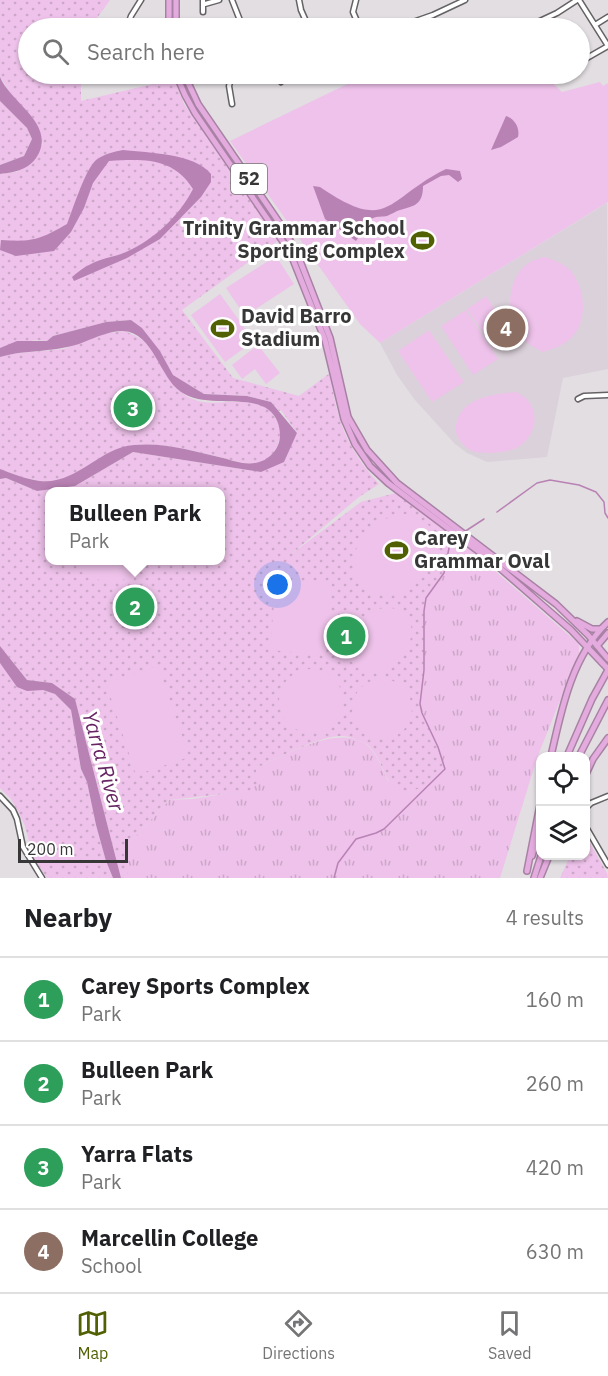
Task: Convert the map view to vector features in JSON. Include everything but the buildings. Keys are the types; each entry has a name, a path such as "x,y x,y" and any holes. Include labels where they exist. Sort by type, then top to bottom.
{"highway":[{"path":"169,0 169,18"},
{"path":"176,0 176,18"},
{"name":"52","path":"180,84 195,113 290,252 325,340 344,419 355,444 378,475 449,524 588,646"},
{"name":"52","path":"189,84 198,104 283,228 297,253 330,338 345,406 360,440 375,461 391,478 449,524 560,607 597,646"},
{"path":"570,617 592,629 600,629"},
{"path":"552,752 569,688 592,639 608,622"},
{"path":"569,752 592,699 608,670 605,658 597,646 608,633"},
{"path":"588,646 605,658"},
{"path":"581,752 608,700"},
{"path":"590,765 608,738"},
{"path":"527,871 540,806"},
{"path":"525,878 536,843"},
{"path":"534,878 539,860"},
{"path":"540,878 547,860"}],"street":[{"path":"130,18 141,0"},
{"path":"203,12 204,2 219,0"},
{"path":"232,0 239,18"},
{"path":"299,0 305,18"},
{"path":"356,0 353,12 356,18"},
{"path":"424,18 463,0"},
{"path":"546,18 578,0 590,18"},
{"path":"595,26 608,17"},
{"path":"590,18 608,46 590,56"},
{"path":"229,84 232,104"},
{"path":"578,399 584,396 608,395"},
{"path":"0,796 13,810 23,847 42,878"},
{"path":"588,806 608,796"},
{"path":"590,835 608,866"}],"shaded area":[{"path":"0,77 36,122 42,142 39,153 32,163 18,171 0,174 0,165 24,156 32,139 27,128 0,101"},
{"path":"506,116 516,124 518,137 491,150"},
{"path":"123,150 170,155 194,162 211,174 211,182 201,197 160,239 127,258 74,281 72,277 86,267 137,247 165,226 181,208 193,189 185,179 176,171 156,162 109,161 93,183 84,208 71,232 54,251 16,256 0,250 1,240 36,239 67,224 92,165 102,156"},
{"path":"446,169 460,171 462,179 458,182 449,175 441,176 423,186 422,197 417,203 387,216 373,218 356,241 325,219 313,186 320,187 361,209 375,210 387,207"},
{"path":"607,203 608,369 563,378 547,457 487,462 467,453 455,444 415,400 397,375 380,343"},
{"path":"131,320 142,328 160,351 173,375 204,394 247,396 271,402 297,433 284,462 261,472 133,452 75,486 45,487 45,490 37,491 6,478 0,479 0,469 34,480 61,479 108,453 134,445 179,448 245,463 262,461 277,448 280,434 278,423 271,412 249,403 193,398 181,392 173,385 149,347 133,334 123,331 113,332 63,348 0,357 0,348 17,341 47,341 53,336 106,322"},
{"path":"0,646 27,680 52,683 75,699 121,878 113,878 106,861 87,782 81,769 71,710 55,694 43,690 27,691 17,687 0,663"}],"green space":[{"path":"0,0 110,0 97,18 18,18 18,84 81,84 81,101 153,84 176,84 184,104 279,240 182,310 233,378 299,396 330,373 336,405 345,433 358,458 379,484 359,497 290,555 361,502 396,493 457,538 449,548 444,573 426,598 424,611 424,670 420,704 445,769 430,783 409,791 400,791 389,781 377,756 365,744 345,736 322,739 256,768 257,784 250,791 169,800 123,850 129,878 121,878 75,699 52,683 27,680 0,646 0,479 6,478 37,491 45,490 45,565 225,565 225,487 67,487 75,486 133,452 261,472 297,433 281,410 279,411 271,402 247,396 204,394 173,375 160,351 142,328 131,320 106,322 53,336 47,341 35,340 0,348 0,174 17,172 43,144 0,77"},
{"name":"Trinity Grammar School Sporting Complex","path":"600,82 603,86 608,83 608,202 380,343 360,324 230,141 347,84 554,84 562,92"},
{"path":"0,101 27,128 32,139 24,156 0,165"},
{"path":"276,256 294,284 245,316 226,288"},
{"path":"545,257 570,270 579,286 583,305 580,324 575,333 563,344 543,352 520,336 514,325 510,300 516,277 523,268"},
{"name":"David Barro Stadium","path":"220,294 254,341 225,362 191,315"},
{"path":"486,296 513,337 494,349 467,309"},
{"path":"466,310 498,359 473,375 441,326"},
{"path":"429,330 464,382 432,402 398,351"},
{"path":"125,331 148,346 175,386 190,398 207,402 253,403 268,408 276,419 280,431 276,449 272,454 262,461 247,463 178,448 146,444 124,448 89,467 54,481 31,479 0,469 0,357 64,349 102,334"},
{"path":"258,345 280,373 266,384 255,369 242,379 232,365"},
{"path":"516,392 530,403 535,418 534,427 525,441 509,451 486,453 476,452 464,445 458,437 456,428 457,421 466,407 481,398"},
{"name":"Carey Grammar Oval","path":"405,514 425,522 435,535 436,550 431,566 420,580 405,591 388,595 371,592 356,578 354,559 356,549 367,531 375,524"},
{"path":"457,538 579,644 579,653 539,752 536,752 536,761 500,878 128,878 123,850 169,800 193,799 248,790 256,768 314,743 345,738 359,740 373,751 388,781 445,768 420,704 424,670 426,598 444,573 449,548"},
{"path":"83,565 139,565 127,578 111,583 95,577"},
{"path":"276,579 332,584 326,655 270,650"},
{"path":"386,607 402,612 410,622 412,634 408,647 389,668 376,673 363,671 355,666 351,659 349,651 353,633 357,625 369,613"},
{"path":"0,663 43,690 55,694 71,710 81,769 87,782 96,825 113,878 47,878 33,857 25,826 18,811 11,799 0,788"},
{"path":"158,666 189,757 136,775 106,683"},
{"path":"305,669 317,669 334,678 341,689 343,701 341,713 334,724 317,733 305,733 293,728 284,719 279,707 279,695 284,683 293,674"},
{"path":"376,679 388,679 399,684 407,692 412,709 410,721 399,734 388,739 376,739 365,734 357,726 352,715 352,703 357,692 365,684"},
{"path":"590,843 608,878 560,878 568,860 590,860"}],"waterway":[{"path":"497,512 537,483 550,480 579,485 596,492 604,502 608,518"},
{"path":"464,532 484,519"},
{"path":"334,878 338,863 356,839 384,829 445,769 420,704 424,670 424,611 426,598 444,573 449,548 456,539"}],"place":[{"name":"Trinity Grammar School Sporting Complex","path":"423,240"},
{"name":"David Barro Stadium","path":"223,328"},
{"name":"Marcellin College","path":"506,328"},
{"name":"Yarra Flats","path":"133,408"},
{"name":"Carey Grammar Oval","path":"396,550"},
{"name":"Bulleen Park","path":"135,607"},
{"name":"Carey Sports Complex","path":"346,636"}],"water label":[{"name":"Yarra River","path":"103,761"}]}
